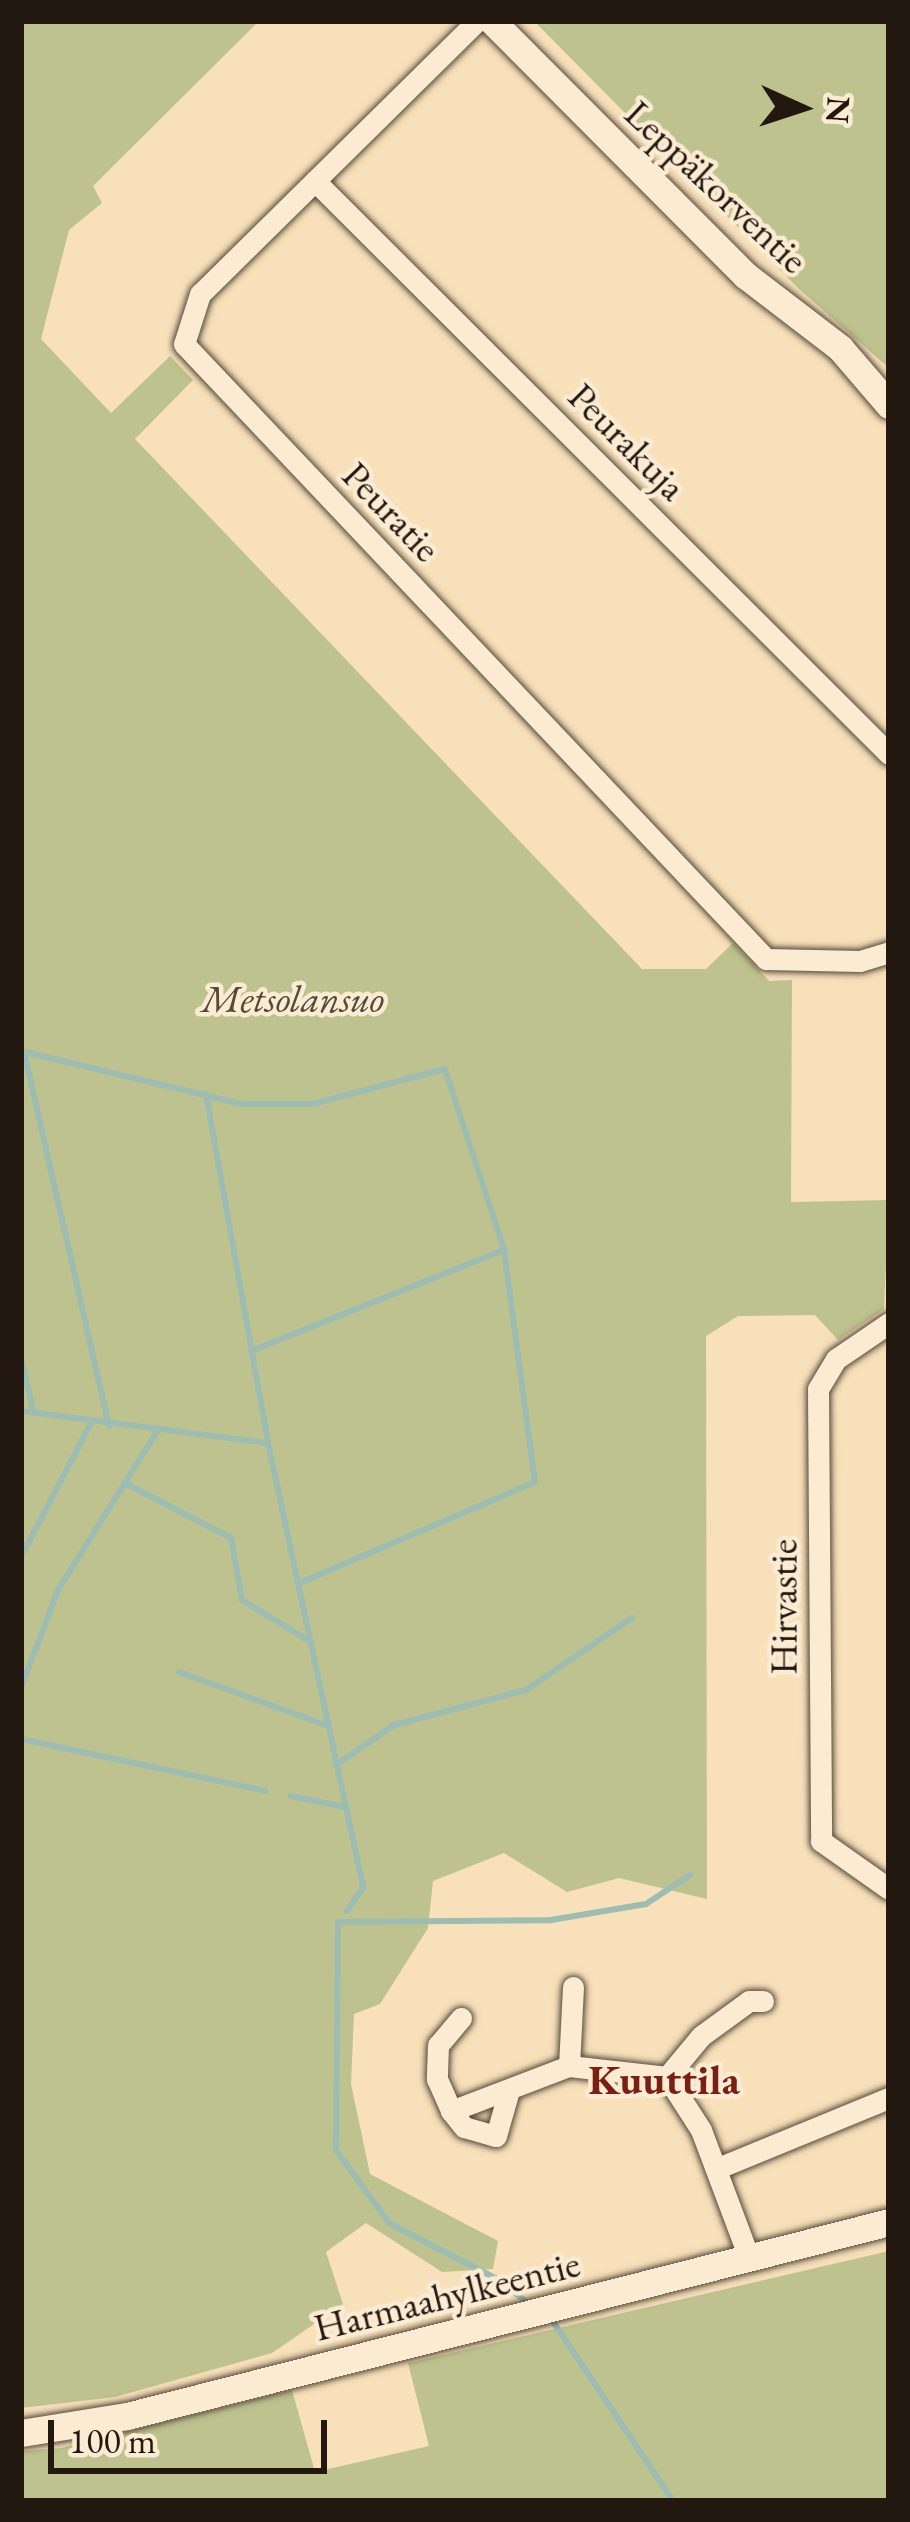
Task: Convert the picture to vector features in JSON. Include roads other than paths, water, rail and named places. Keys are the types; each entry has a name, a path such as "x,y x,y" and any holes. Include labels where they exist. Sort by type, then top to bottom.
{"street":[{"name":"Peuratie","path":"477,21 200,294 184,331 191,358 766,958 860,961 888,954"},
{"name":"Leppäkorventie","path":"492,21 746,275 840,348 889,405"},
{"name":"Peurakuja","path":"315,181 889,754"},
{"name":"Hirvastie","path":"889,1323 836,1359 818,1388 821,1841 889,1889"},
{"path":"569,2066 573,1987"},
{"path":"667,2077 701,2036 748,2002 763,2001"},
{"path":"461,2018 438,2045 437,2079 451,2111 464,2127 496,2136 509,2090"},
{"path":"451,2111 569,2066 667,2077"},
{"path":"667,2077 718,2168 749,2258"},
{"path":"718,2168 889,2098"},
{"name":"Harmaahylkeentie","path":"21,2433 147,2411 889,2222"}],"waterway":[{"path":"21,1051 242,1104 313,1104 445,1069 504,1250 535,1482 299,1583"},
{"path":"24,1052 109,1426"},
{"path":"206,1094 268,1443 363,1888 347,1911"},
{"path":"251,1351 504,1250"},
{"path":"21,1359 34,1413"},
{"path":"21,1411 267,1443"},
{"path":"21,1557 91,1423"},
{"path":"21,1688 58,1590 158,1430"},
{"path":"125,1483 231,1538 242,1600 309,1641"},
{"path":"336,1765 394,1725 526,1690 632,1618"},
{"path":"179,1672 328,1726"},
{"path":"21,1739 266,1791"},
{"path":"291,1796 345,1807"},
{"path":"495,2278 389,2223 336,2150 338,1922 551,1920 646,1904 690,1875"},
{"path":"510,2289 529,2304"},
{"path":"554,2323 673,2501"}],"district":[{"name":"Kuuttila","path":"664,2080"}],"park label":[{"name":"Metsolansuo","path":"293,999"}]}
